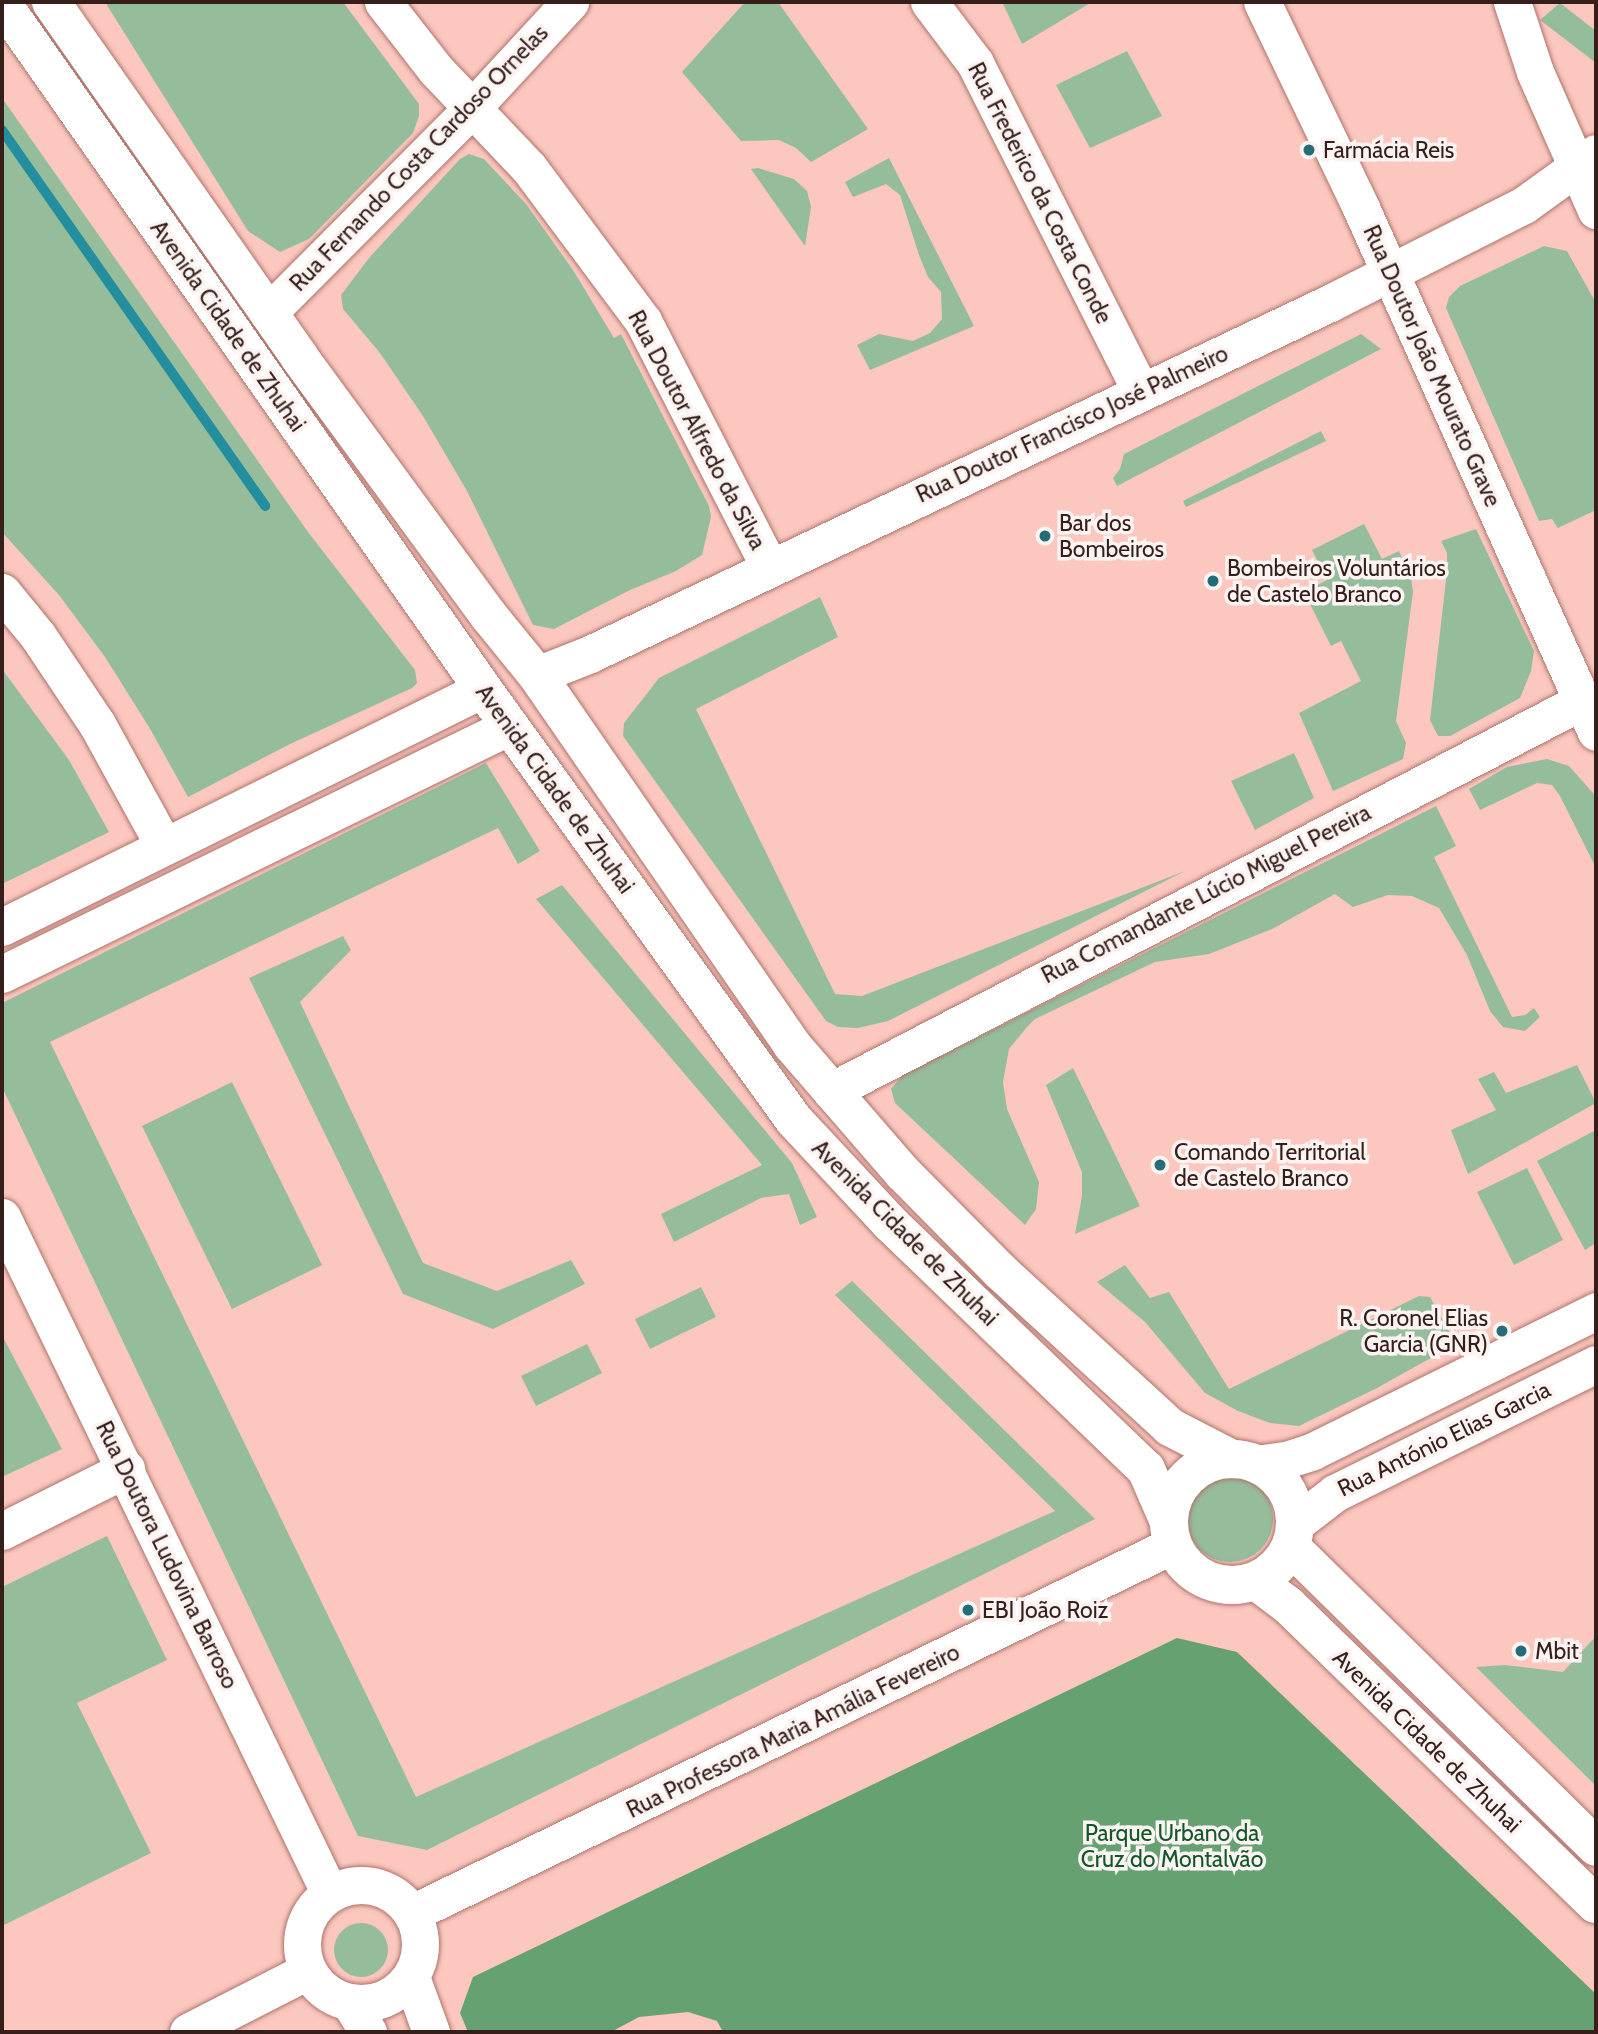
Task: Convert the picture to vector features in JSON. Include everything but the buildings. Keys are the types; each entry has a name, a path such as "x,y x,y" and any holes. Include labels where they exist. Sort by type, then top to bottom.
{"main road":[{"name":"Avenida Cidade de Zhuhai","path":"51,2 268,313 489,615 537,675 792,1045 903,1173 1000,1271 1170,1427 1244,1461"},
{"name":"Avenida Cidade de Zhuhai","path":"2,3 483,689 794,1120 890,1223 1146,1469 1171,1534"},
{"path":"1244,1461 1273,1474 1285,1487 1293,1504 1293,1535 1270,1573 1256,1581 1237,1585 1217,1583 1199,1576 1184,1563 1171,1534 1172,1502 1181,1485 1195,1471 1213,1462 1244,1461"},
{"name":"Avenida Cidade de Zhuhai","path":"1293,1535 1596,1847"},
{"name":"Avenida Cidade de Zhuhai","path":"1256,1581 1288,1605 1596,1904"}],"street":[{"name":"Rua Doutor Alfredo da Silva","path":"383,2 436,69 474,106 529,168 643,321 770,568"},
{"name":"Rua Fernando Costa Cardoso Ornelas","path":"268,313 474,106 570,2"},
{"name":"Rua Frederico da Costa Conde","path":"929,2 975,63 1141,391"},
{"name":"Rua Doutor João Mourato Grave","path":"1262,2 1389,272 1589,716"},
{"path":"1512,2 1535,72 1586,159 1596,210"},
{"name":"Rua Doutor Francisco José Palmeiro","path":"537,675 590,654 1330,303 1524,205 1586,159"},
{"path":"2,592 38,636 97,724 164,846"},
{"path":"2,928 483,689"},
{"name":"Rua Comandante Lúcio Miguel Pereira","path":"831,1091 1589,716"},
{"path":"2,974 510,726"},
{"name":"Rua Doutora Ludovina Barroso","path":"2,1217 330,1894"},
{"name":"Rua António Elias Garcia","path":"1244,1461 1286,1460 1312,1451 1596,1311"},
{"name":"Rua António Elias Garcia","path":"1293,1535 1335,1493 1596,1364"},
{"path":"2,1531 126,1469"},
{"name":"Rua Professora Maria Amália Fevereiro","path":"412,1913 1171,1534"},
{"path":"366,1885 400,1899 412,1913 420,1945 411,1977 399,1990 367,2003 359,2017 330,1995 307,1972 302,1945 305,1925 314,1907 330,1894 347,1887 366,1885"},
{"path":"188,2032 307,1972"},
{"path":"411,1977 430,2032"}],"green space":[{"path":"105,2 343,2 419,104 419,116 413,133 309,239 280,252 248,231"},
{"path":"745,2 778,2 868,129 811,162 796,148 779,140 741,141 682,72"},
{"path":"1002,2 1092,2 1022,44"},
{"path":"1560,3 1596,31 1596,63 1540,20"},
{"path":"1127,51 1162,116 1090,148 1056,85"},
{"path":"2,98 308,532 415,670 417,683 412,688 290,744 188,797 149,727 105,657 59,595 2,532"},
{"path":"469,154 484,159 526,204 573,270 614,338 621,334 709,506 711,517 702,555 676,571 630,590 554,629 533,625 467,491 423,416 380,353 343,309 341,295 369,258 460,159"},
{"path":"889,158 974,326 870,370 857,345 879,334 913,341 930,333 942,319 941,292 928,277 900,195 886,184 853,197 845,182"},
{"path":"758,168 794,179 807,191 811,207 805,246 751,169"},
{"path":"1544,246 1567,251 1596,303 1596,510 1558,528 1552,519 1539,521 1446,308 1449,297 1460,286"},
{"path":"1361,334 1381,349 1117,486 1113,478 1120,469 1124,454"},
{"path":"1321,431 1326,441 1186,507 1183,501"},
{"path":"1364,524 1382,559 1399,551 1411,577 1413,592 1396,721 1406,743 1403,759 1333,791 1299,713 1361,681 1341,641 1331,646 1304,592 1327,580 1312,550"},
{"path":"1476,529 1534,651 1531,671 1520,698 1450,736 1438,736 1430,720 1447,571 1447,553 1441,541"},
{"path":"820,597 838,637 696,709 835,994 862,996 1185,871 888,1021 858,1028 838,1027 826,1021 623,736 624,723 659,678"},
{"path":"2,669 69,760 109,832 2,884"},
{"path":"1294,753 1314,798 1255,830 1231,781"},
{"path":"1547,759 1569,766 1594,794 1596,868 1552,785 1537,783 1480,810 1469,789 1507,767"},
{"path":"486,763 540,851 518,864 498,828 50,1042 416,1797 1055,1511 835,1295 852,1281 1095,1519 427,1850 358,1836 2,1087 2,1003"},
{"path":"1436,806 1456,846 1434,857 1512,1017 1525,1015 1534,1008 1540,1017 1525,1031 1503,1027 1490,1011 1467,955 1439,908 1412,896 1388,895 1353,907 1335,894 1272,929 1209,954 1155,962 1035,1019 1027,1027 1009,1049 1003,1082 1007,1109 1039,1182 1036,1209 1025,1225 895,1103 891,1089 903,1075"},
{"path":"562,885 792,1163 817,1217 800,1225 789,1194 761,1198 674,1242 661,1214 762,1165 536,899"},
{"path":"343,936 351,950 300,1002 423,1263 497,1291 571,1260 585,1284 493,1329 403,1294 249,978"},
{"path":"1577,1065 1596,1103 1468,1174 1451,1130 1496,1110 1478,1079 1494,1072 1506,1093"},
{"path":"1073,1068 1140,1206 1075,1234 1082,1196 1082,1172 1046,1085"},
{"path":"232,1082 322,1265 232,1309 142,1126"},
{"path":"1596,1130 1596,1243 1585,1250 1537,1161"},
{"path":"1527,1168 1563,1240 1514,1265 1477,1192"},
{"path":"1125,1265 1150,1298 1169,1292 1229,1389 1419,1296 1430,1297 1456,1344 1377,1388 1299,1426 1270,1423 1238,1411 1205,1393 1145,1322 1097,1282"},
{"path":"701,1287 716,1317 650,1349 635,1319"},
{"path":"4,1339 62,1449 2,1477 2,1340"},
{"path":"587,1344 602,1373 536,1406 521,1376"},
{"path":"1230,1476 1254,1483 1266,1495 1273,1519 1266,1543 1254,1555 1230,1562 1206,1555 1194,1543 1187,1519 1194,1495 1206,1483"},
{"path":"107,1536 167,1660 77,1703 151,1853 2,1926 2,1587"},
{"path":"1596,1636 1596,1786 1476,1667 1505,1665 1563,1672"},
{"name":"Parque Urbano da Cruz do Montalvão","path":"1177,1638 1237,1652 1596,1994 1596,2032 723,2032 717,2021 688,2012 639,2017 611,2032 468,2032 460,2013 473,1977"},
{"path":"361,1923 380,1931 388,1950 380,1969 361,1977 342,1969 334,1950 342,1931"}],"waterway":[{"path":"2,130 265,506"}],"place":[{"name":"Farmácia Reis","path":"1309,150"},
{"name":"Bar dos Bombeiros","path":"1045,536"},
{"name":"Bombeiros Voluntários de Castelo Branco","path":"1213,581"},
{"name":"Comando Territorial de Castelo Branco","path":"1160,1165"},
{"name":"R. Coronel Elias Garcia (GNR)","path":"1502,1331"},
{"name":"EBI João Roiz","path":"968,1610"},
{"name":"Mbit","path":"1521,1651"}]}
